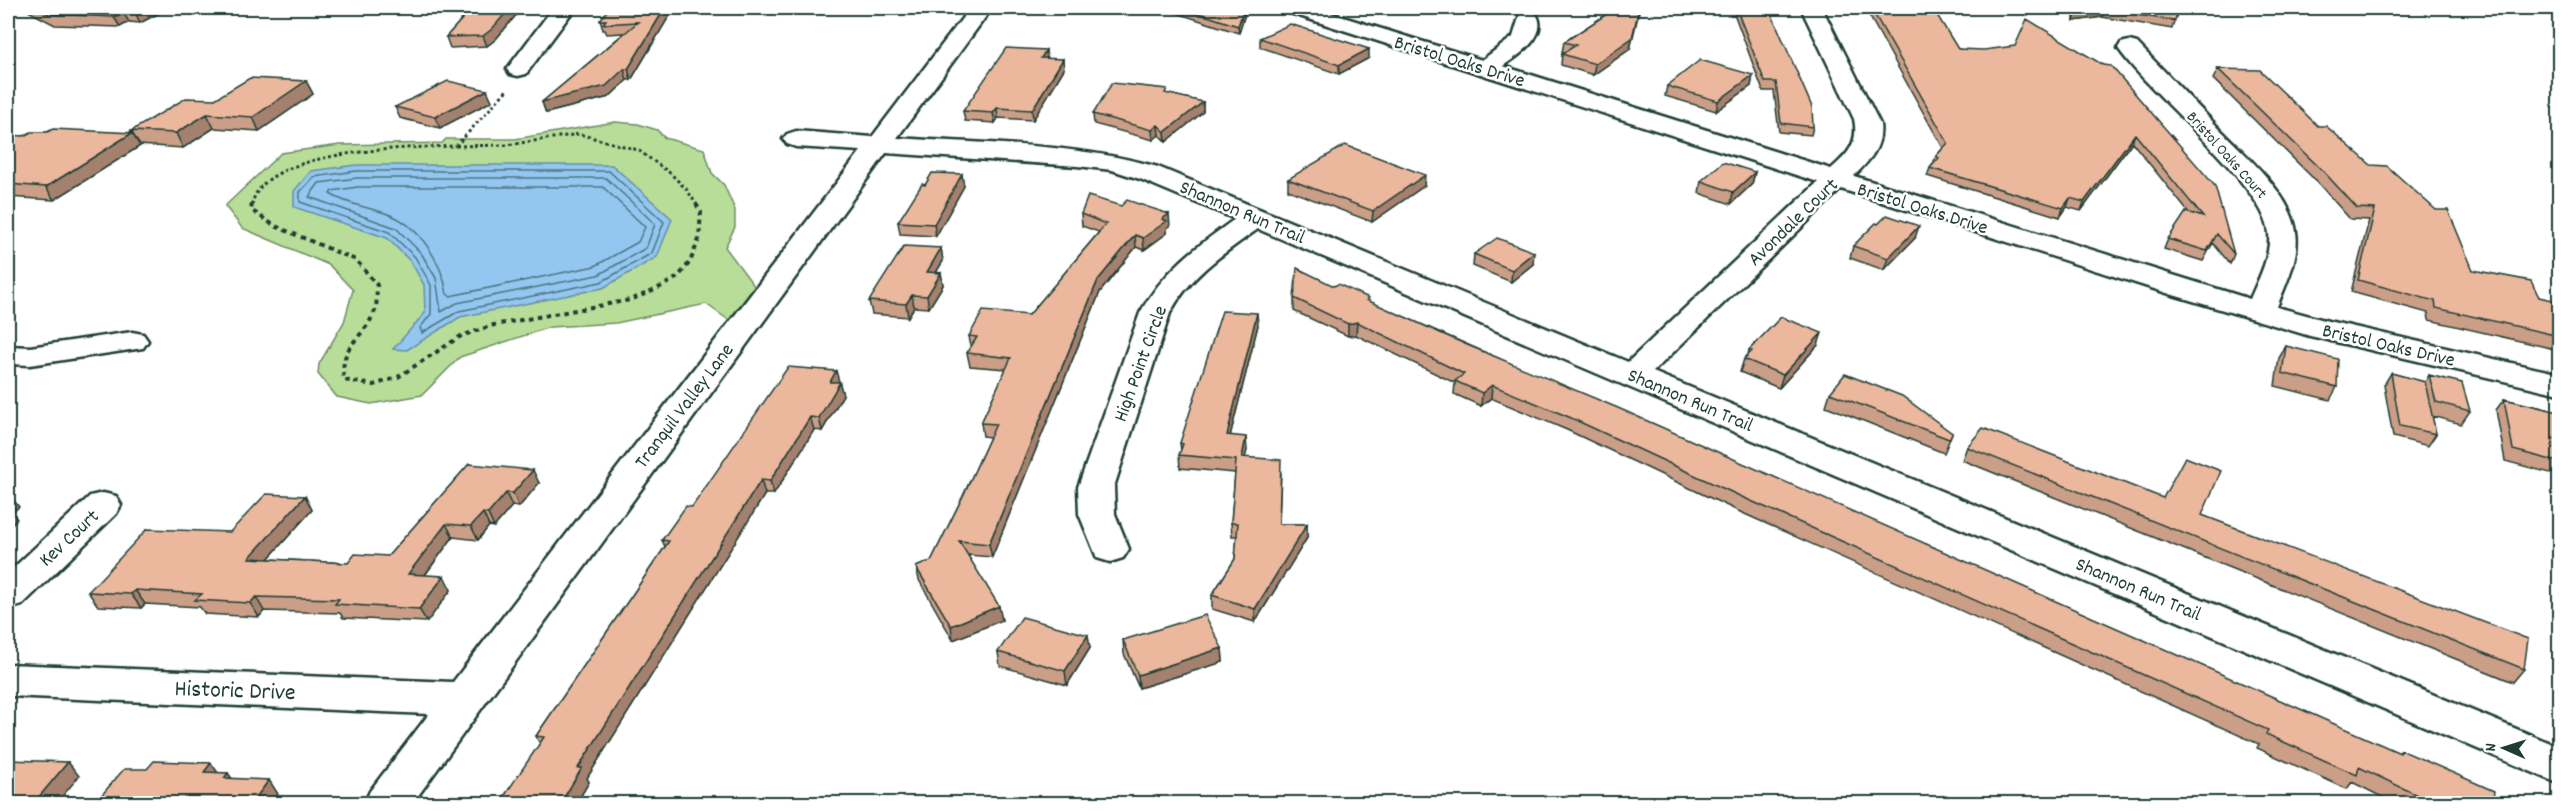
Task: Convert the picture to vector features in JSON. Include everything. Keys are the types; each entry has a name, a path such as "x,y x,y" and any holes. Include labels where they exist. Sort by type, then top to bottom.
{"street":[{"path":"518,69 564,8"},
{"name":"Tranquil Valley Lane","path":"386,804 981,8"},
{"name":"Bristol Oaks Drive","path":"1293,8 2260,311 2321,329 2559,384"},
{"name":"Avondale Court","path":"1632,375 1836,179 1867,146 1869,130 1866,119 1812,8"},
{"path":"1485,68 1521,42 1529,30 1528,19"},
{"name":"Bristol Oaks Court","path":"2129,48 2255,181 2279,214 2284,242 2280,259 2260,311"},
{"name":"Shannon Run Trail","path":"796,138 1077,158 1115,163 1149,173 2559,766"},
{"name":"High Point Circle","path":"1110,549 1097,514 1096,487 1162,297 1181,273 1257,217"},
{"path":"8,355 30,356 132,340"},
{"name":"Kev Court","path":"8,595 103,505"},
{"name":"Historic Drive","path":"8,680 463,699"}],"path":[{"path":"456,146 507,146 579,134 638,150 670,173 687,190 702,212 699,239 690,262 678,277 630,300 494,325 461,336 398,377 374,385 344,380 341,366 350,344 375,312 377,285 358,261 324,244 279,230 261,219 251,210 254,196 265,183 287,169 334,155 456,146 514,82 518,69"}],"green space":[{"path":"615,122 638,124 657,130 665,138 704,149 712,173 724,185 735,210 735,227 725,247 755,287 730,321 706,304 616,323 550,327 460,357 422,395 371,404 337,397 318,374 319,364 344,322 353,290 329,265 242,228 225,206 281,153 340,145 442,143 446,139 515,139"}],"water":[{"path":"356,165 612,165 672,219 657,257 603,288 460,317 407,350 393,349 425,313 424,285 411,262 387,238 294,207 294,191 311,171"}],"building":[{"path":"35,8 144,8 135,12 123,12 114,17 49,14"},
{"path":"472,8 510,8 483,36 446,37"},
{"path":"609,8 652,8 646,15 656,8 665,8 628,69 624,69 606,86 542,102 638,22 603,24 606,20 600,20"},
{"path":"1183,8 1244,8 1238,26"},
{"path":"1616,8 1639,8 1632,38 1595,64 1562,54 1576,45 1564,42"},
{"path":"1736,8 1769,8 1812,107 1813,127 1781,123 1776,82 1765,82"},
{"path":"1871,8 1934,10 1958,49 1984,50 2015,46 2027,19 2103,65 2111,66 2215,186 2234,254 2217,234 2207,251 2168,239 2186,212 2203,217 2135,134 2084,202 2070,198 2063,208 1930,168 1939,158 1936,156 1948,143"},
{"path":"2076,8 2178,8 2175,21 2105,10 2076,14"},
{"path":"1290,24 1369,49 1339,65 1260,38"},
{"path":"1006,48 1046,50 1041,58 1063,59 1032,110 997,108 993,113 963,111"},
{"path":"1700,60 1753,75 1718,101 1667,86"},
{"path":"2218,69 2260,70 2318,126 2326,126 2371,165 2387,166 2436,210 2448,210 2473,270 2531,281 2539,297 2552,300 2555,309 2559,310 2559,336 2436,308 2435,301 2358,280 2375,209 2357,208 2324,172"},
{"path":"250,78 306,81 253,117 207,114 176,133 131,131 186,98 215,99"},
{"path":"448,81 487,90 435,117 395,107"},
{"path":"1112,83 1167,89 1165,93 1203,102 1165,132 1158,125 1152,130 1093,114"},
{"path":"53,129 132,133 46,187 8,184 8,135 24,136 31,132 47,132"},
{"path":"1345,145 1425,175 1373,211 1288,179"},
{"path":"1723,162 1755,172 1733,192 1701,181"},
{"path":"932,173 962,174 934,224 898,222 922,184 925,185"},
{"path":"1088,196 1121,206 1127,200 1169,214 1162,219 1167,221 1143,238 1135,235 1098,280 989,544 959,541 999,606 951,626 916,567 931,561 996,424 981,423 1011,358 967,353 977,337 969,336 983,311 1029,315 1106,224 1081,214"},
{"path":"1887,215 1919,226 1888,258 1853,246 1876,223 1878,224"},
{"path":"1497,238 1534,252 1512,270 1474,254"},
{"path":"904,246 941,248 927,272 941,273 927,296 912,295 906,304 869,301"},
{"path":"1297,268 1334,286 1338,284 1369,298 1367,300 1465,344 1618,408 2400,753 2401,750 2494,791 2492,804 2436,804 2359,767 2357,775 2266,734 2268,730 1742,497 1569,417 1492,385 1482,393 1455,381 1464,374 1357,322 1348,324 1294,298"},
{"path":"1222,311 1257,313 1227,435 1246,437 1242,457 1281,460 1279,524 1307,524 1255,609 1212,595 1235,559 1238,523 1231,523 1236,460 1179,455 1183,444 1180,443"},
{"path":"1781,317 1822,333 1783,375 1744,359 1752,351 1749,350"},
{"path":"2286,346 2338,359 2337,387 2282,373"},
{"path":"788,367 836,371 830,382 840,382 819,418 810,417 770,481 761,480 578,768 582,768 560,804 499,804 544,737 536,736 669,541 662,540 686,506 692,507"},
{"path":"2391,373 2425,382 2436,434 2400,426"},
{"path":"1845,374 1902,396 1952,433 1949,439 1830,393"},
{"path":"2429,375 2462,383 2470,411 2436,402"},
{"path":"2504,399 2559,412 2559,462 2513,450"},
{"path":"1983,428 2163,498 2185,457 2221,471 2202,515 2528,639 2524,669 1967,447"},
{"path":"469,464 533,470 513,493 506,493 488,514 483,513 471,526 446,524 408,574 444,576 419,609 335,604 339,599 256,597 250,603 195,600 202,594 135,590 131,594 88,592 147,529 230,532 266,494 305,496 249,558 348,563 355,554 388,556"},
{"path":"1205,615 1222,648 1138,675 1123,640"},
{"path":"1022,617 1088,635 1065,671 998,652"},
{"path":"8,760 68,762 33,804 8,804"},
{"path":"154,761 211,763 204,772 228,773 224,778 269,780 251,804 94,804 124,769 147,769"}]}
